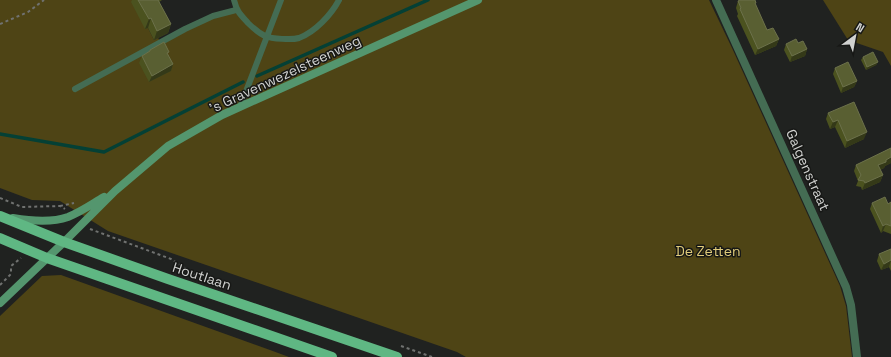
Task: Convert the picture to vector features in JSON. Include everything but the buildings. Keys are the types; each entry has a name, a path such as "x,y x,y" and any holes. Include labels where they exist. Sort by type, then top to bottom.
{"main road":[{"name":"Houtlaan","path":"1,217 168,280 397,357"},
{"path":"0,238 47,258 332,357"}],"street":[{"name":"'s Gravenwezelsteenweg","path":"0,303 64,242 114,191 168,146 240,107 478,0"},
{"name":"Galgenstraat","path":"716,0 846,287 851,305 857,357"},
{"name":"'s Gravenwezelsteenweg","path":"1,217 46,221 68,217 83,210 114,191"}],"lane":[{"path":"234,0 236,10 254,29 266,37 284,39 298,38 310,32 326,17 339,0"},
{"path":"240,107 281,0"},
{"path":"75,89 185,29 213,16 236,10"}],"path":[{"path":"0,24 28,12 44,0"},
{"path":"0,198 22,207 60,206 80,202"},
{"path":"60,206 66,210 68,217"},
{"path":"80,226 171,258 200,278"},
{"path":"395,344 432,357"}],"green space":[{"name":"De Zetten","path":"0,0 134,0 154,40 158,38 161,42 185,29 236,10 234,0 709,0 840,286 846,306 852,357 466,357 457,352 108,231 60,201 32,200 0,188"},
{"path":"823,0 891,0 891,66 883,52 848,40"},
{"path":"61,275 289,357 0,357 0,316 42,276"}],"waterway":[{"path":"257,76 428,0"},
{"path":"0,134 104,152 243,82"}]}
